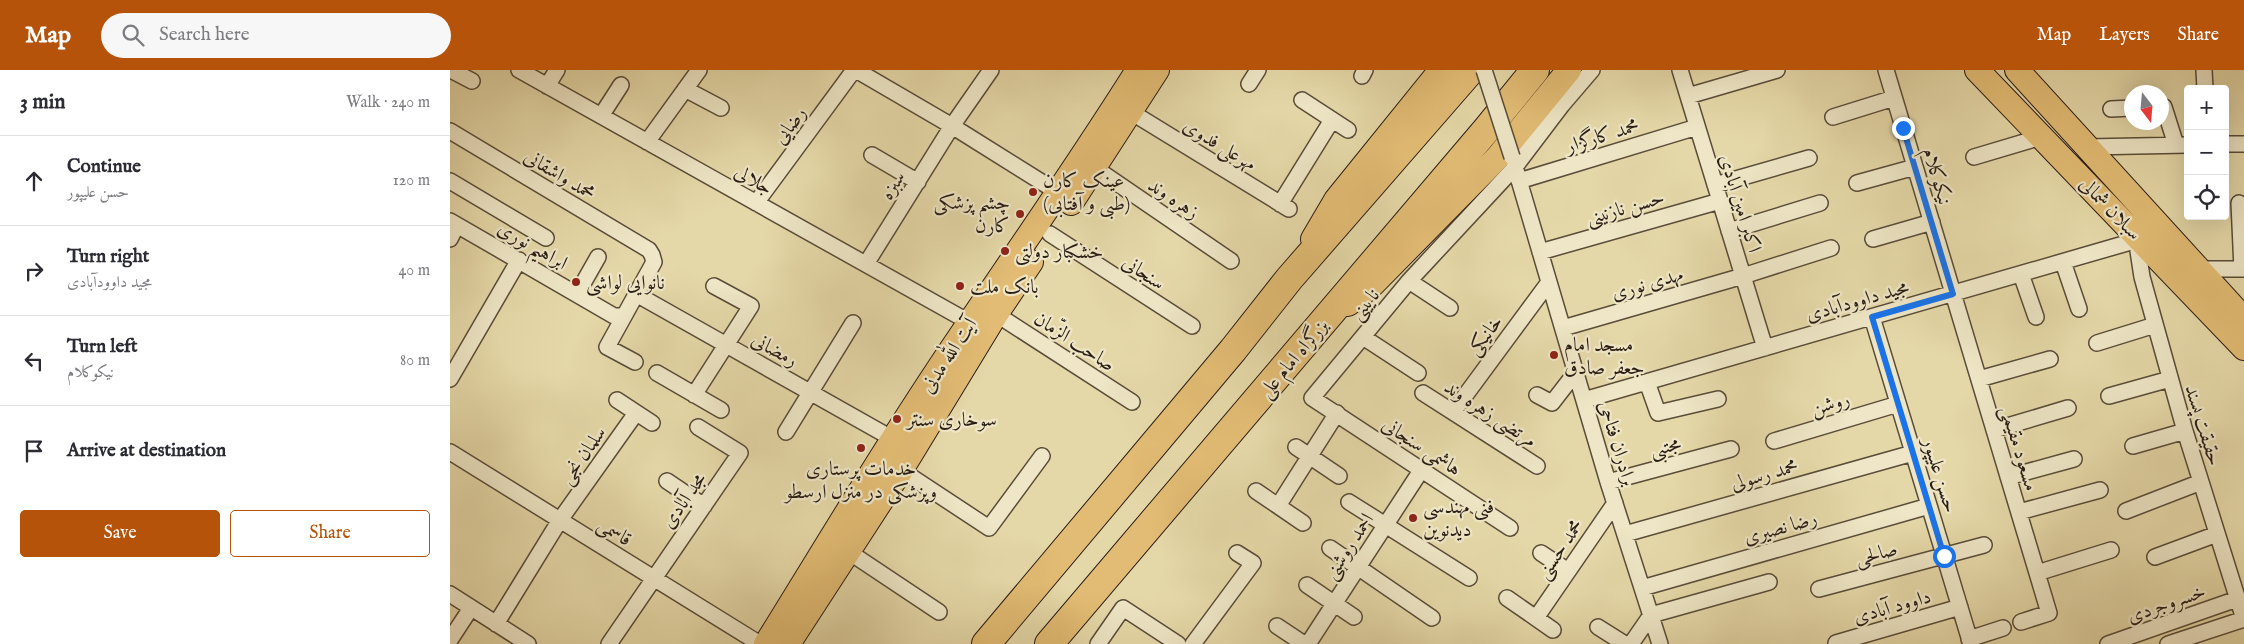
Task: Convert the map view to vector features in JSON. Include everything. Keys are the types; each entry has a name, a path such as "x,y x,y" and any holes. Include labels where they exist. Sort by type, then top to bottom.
{"highway":[{"path":"986,644 1227,357 1289,278 1471,70"},
{"name":"بزرگراه امام علی","path":"1049,644 1318,329 1535,70"}],"main road":[{"name":"آیت الله مدنی","path":"786,638 893,439 969,322 1059,193 1138,70"},
{"name":"آیت الله مدنی","path":"786,638 849,552 996,314 1095,168 1157,70"},
{"path":"1289,278 1336,200 1441,70"},
{"path":"1318,329 1369,288 1497,158 1569,70"},
{"name":"سبلان شمالی","path":"1977,70 2141,239 2190,274 2244,319"},
{"name":"سبلان شمالی","path":"2017,70 2087,146 2190,274 2244,348"}],"street":[{"path":"451,70 472,81"},
{"name":"جلالی","path":"519,70 969,322"},
{"path":"547,86 557,70"},
{"path":"855,70 952,126 1059,193"},
{"name":"رضایی","path":"756,203 855,70"},
{"name":"سبزه","path":"866,264 952,126 990,70"},
{"path":"1249,84 1258,70"},
{"name":"برادران فتاحی","path":"1484,70 1608,482 1660,644"},
{"name":"نایینی","path":"1312,398 1409,281 1515,168 1562,105 1592,70"},
{"name":"اکبر امین آبادی","path":"1680,70 1765,348"},
{"path":"1688,96 1777,70"},
{"name":"نیکوکلام","path":"1886,70 1953,294"},
{"path":"2204,70 2205,85"},
{"path":"647,142 696,71"},
{"path":"602,116 621,85"},
{"path":"685,89 721,108"},
{"path":"1833,116 1894,98"},
{"path":"1302,100 1348,130"},
{"path":"2112,109 2124,108"},
{"name":"مهرعلی فدوی","path":"1130,112 1284,206 1332,120"},
{"path":"2087,146 2182,145 2169,118"},
{"name":"محمد کارگزار","path":"1515,168 1698,128"},
{"name":"محمد واشقانی","path":"450,131 649,250 654,262 636,294"},
{"path":"1974,157 2041,137"},
{"path":"2229,144 2244,144"},
{"path":"872,154 918,182"},
{"path":"1715,185 1809,158"},
{"path":"1857,183 1915,167"},
{"name":"زهره وند","path":"1095,168 1231,261"},
{"path":"450,181 546,238"},
{"name":"حسن نازنینی","path":"1540,252 1720,201"},
{"path":"1729,231 1820,203"},
{"path":"2190,274 2243,269 2239,204"},
{"path":"1873,238 1932,222"},
{"path":"450,239 454,223"},
{"name":"ابراهیم نوری","path":"454,223 614,316 623,316"},
{"name":"سنجانی","path":"1050,234 1192,326"},
{"name":"مجید داوودآبادی","path":"1584,400 2141,239"},
{"name":"حقیقت پسند","path":"2141,239 2138,251 2141,268 2170,379 2217,534 2237,574 2242,612"},
{"name":"مهدی نوری","path":"1563,328 1743,276 1831,248"},
{"path":"577,294 598,257"},
{"path":"450,379 519,260"},
{"path":"2063,262 2079,309"},
{"path":"2021,274 2036,317"},
{"path":"1409,281 1450,308"},
{"name":"خانیکی","path":"1453,412 1549,282"},
{"path":"694,395 751,306 714,286"},
{"path":"635,362 607,347 636,294"},
{"name":"رمضانی","path":"636,294 893,439"},
{"name":"مسعود مقیمی","path":"1953,294 2049,613 2021,622"},
{"name":"صاحب الزّمان","path":"996,314 1132,402"},
{"name":"حسن علیپور","path":"1872,317 1970,642"},
{"path":"786,432 812,393 853,323"},
{"path":"2097,343 2156,325"},
{"path":"1363,337 1418,373"},
{"path":"1979,379 2050,359"},
{"path":"656,372 721,410"},
{"path":"1536,395 1552,403 1576,372"},
{"path":"2109,396 2170,379"},
{"path":"1647,382 1658,413 1718,399"},
{"name":"مرتضی زهره وند","path":"1423,393 1537,466"},
{"name":"هاشمی سنجانی","path":"1312,398 1510,528"},
{"path":"617,400 652,423"},
{"name":"روشن","path":"1774,441 1898,404"},
{"path":"1994,430 2068,408"},
{"name":"سلمان نجی","path":"496,624 560,520 636,413"},
{"path":"1278,506 1337,413"},
{"name":"مجد آبادی","path":"608,644 740,453 698,426"},
{"path":"2133,446 2185,431"},
{"path":"1296,446 1339,476"},
{"name":"مجتبی","path":"1608,482 1731,449"},
{"name":"قاسمی","path":"450,452 760,644"},
{"name":"محمد رسولی","path":"1625,534 1914,453"},
{"path":"901,470 989,528 1042,456"},
{"path":"2008,477 2074,459"},
{"name":"احمد روشنی","path":"1308,644 1422,469"},
{"path":"667,481 704,506"},
{"path":"2126,511 2200,482"},
{"path":"2019,512 2100,490"},
{"path":"1256,491 1303,523"},
{"path":"1349,502 1469,578"},
{"name":"محمد حسنی","path":"1536,618 1615,503"},
{"name":"رضا نصیری","path":"1642,588 1929,506"},
{"path":"2155,558 2217,534"},
{"name":"صالحی","path":"1819,589 1984,545"},
{"path":"1330,548 1432,618"},
{"path":"2037,573 2111,550"},
{"path":"849,552 939,612"},
{"path":"1193,644 1253,563 1237,553"},
{"path":"1541,553 1568,571"},
{"path":"1631,644 1651,616 1769,582"},
{"path":"1307,585 1354,617"},
{"path":"450,594 496,624 506,638 528,644"},
{"path":"1507,598 1553,630"},
{"name":"داوود آبادی","path":"1836,643 1960,607"},
{"path":"450,640 471,608"},
{"path":"1098,644 1123,608 1178,644"},
{"path":"2168,644 2242,612"},
{"name":"خسروجردی","path":"2108,644 2242,612"},
{"path":"1277,626 1304,644"},
{"path":"1598,627 1625,644"},
{"path":"1970,642 2003,628"}],"place":[{"name":"عینک کارن (طبی و آفتابی)","path":"1033,192"},
{"name":"چشم پزشکی کارن","path":"1020,214"},
{"name":"خشکبار دولتی","path":"1005,251"},
{"name":"نانوایی لواشی","path":"576,282"},
{"name":"بانک ملت","path":"960,286"},
{"name":"مسجد امام جعفر صادق","path":"1554,355"},
{"name":"سوخاری سنتر","path":"897,419"},
{"name":"خدمات پرستاری وپزشکی در منزل ارسطو","path":"861,448"},
{"name":"فنی مهندسی دیدنوین","path":"1413,518"}],"route":[{"path":"1903,128 1953,294 1872,317 1944,556"}]}
